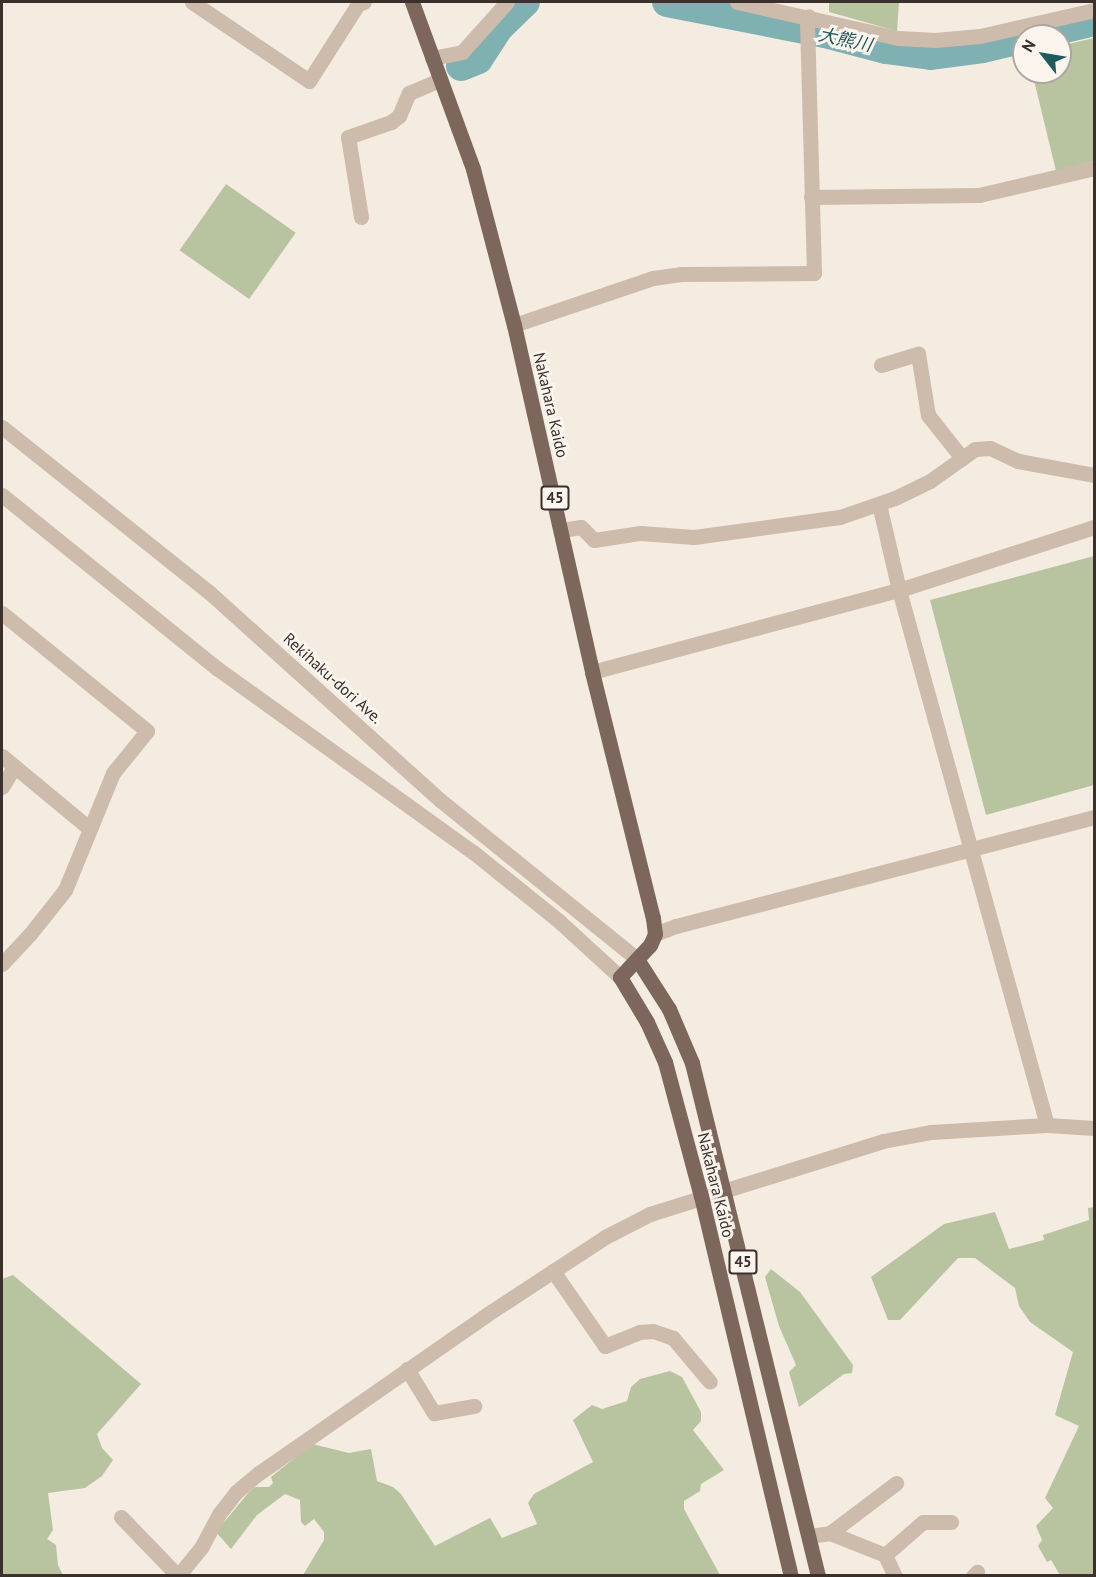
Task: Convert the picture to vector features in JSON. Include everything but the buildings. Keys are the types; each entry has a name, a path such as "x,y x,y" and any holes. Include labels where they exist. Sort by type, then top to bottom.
{"main road":[{"name":"Nakahara Kaido","path":"412,2 472,169 514,325 562,530 592,672 655,934"},
{"path":"620,976 637,959 655,934"},
{"name":"Nakahara Kaido","path":"637,959 669,1009 692,1064 743,1263 818,1575"},
{"name":"Nakahara Kaido","path":"620,976 647,1022 665,1062 701,1196 791,1575"}],"street":[{"path":"192,2 208,6 309,81 358,4 364,2"},
{"path":"432,58 462,52 507,2"},
{"path":"737,2 808,25 898,38 934,40 980,36 1095,10"},
{"path":"514,325 652,278 681,274 814,273 808,25"},
{"path":"361,217 348,137 391,122 399,116 409,93 440,80"},
{"path":"811,197 979,195 1095,168"},
{"path":"881,365 918,354 928,415 962,458"},
{"name":"Rekihaku-dori Ave.","path":"2,427 210,593 440,800 637,959"},
{"path":"562,530 581,527 594,540 640,533 694,537 840,517 879,504 930,481 975,449 990,448 1018,461 1095,475"},
{"path":"2,495 218,669 473,852 560,922 620,976"},
{"path":"879,504 899,590 1047,1125"},
{"path":"592,672 899,590 1095,527"},
{"path":"2,613 147,731 113,773 65,890 30,934 2,964"},
{"path":"2,756 90,829"},
{"path":"2,787 14,767"},
{"path":"655,934 676,926 1095,817"},
{"path":"121,1517 178,1575 202,1546 219,1514 236,1492 259,1473 407,1369 553,1271 605,1237 650,1214 701,1196 883,1142 931,1132 1047,1125 1095,1128"},
{"path":"553,1271 605,1346 640,1332 653,1331 673,1338 710,1382"},
{"path":"407,1369 434,1413 474,1406"},
{"path":"809,1536 830,1533 896,1483"},
{"path":"885,1555 923,1522 951,1522"},
{"path":"830,1533 885,1555 895,1575"}],"green space":[{"path":"829,2 899,2 897,31 829,12"},
{"path":"1094,38 1094,161 1056,171 1035,84 1072,84 1072,43"},
{"path":"226,184 296,233 249,299 180,250"},
{"path":"1094,556 1094,785 986,815 930,600"},
{"path":"1094,1207 1094,1575 1060,1575 1051,1560 1047,1562 1038,1546 1042,1540 1036,1526 1053,1508 1045,1498 1079,1426 1055,1415 1073,1352 1030,1322 1019,1306 1015,1288 975,1258 958,1258 900,1320 888,1320 871,1277 944,1224 995,1212 1009,1249 1044,1240 1043,1235 1089,1220 1088,1208"},
{"path":"771,1269 800,1292 853,1365 852,1373 844,1374 799,1407 789,1372 796,1365 779,1326 765,1277"},
{"path":"13,1275 141,1384 97,1434 102,1448 113,1460 102,1476 85,1488 48,1493 53,1530 47,1539 56,1545 58,1565 63,1575 2,1575 2,1279"},
{"path":"670,1371 682,1377 701,1412 701,1421 693,1430 724,1470 701,1484 700,1491 684,1501 684,1509 720,1575 303,1575 324,1540 324,1532 314,1519 305,1526 301,1522 300,1500 285,1494 257,1515 231,1549 216,1532 249,1492 255,1487 269,1487 273,1483 271,1477 312,1444 349,1453 371,1449 377,1481 393,1487 401,1494 435,1546 490,1518 502,1538 537,1524 528,1503 534,1494 593,1462 573,1420 592,1405 602,1409 627,1401 631,1387 640,1379"}],"waterway":[{"name":"大熊川","path":"461,66 478,59 499,27 525,2"},
{"name":"大熊川","path":"667,2 825,33 886,49 931,55 983,48 1012,41"},
{"name":"大熊川","path":"1072,26 1094,21"}]}
